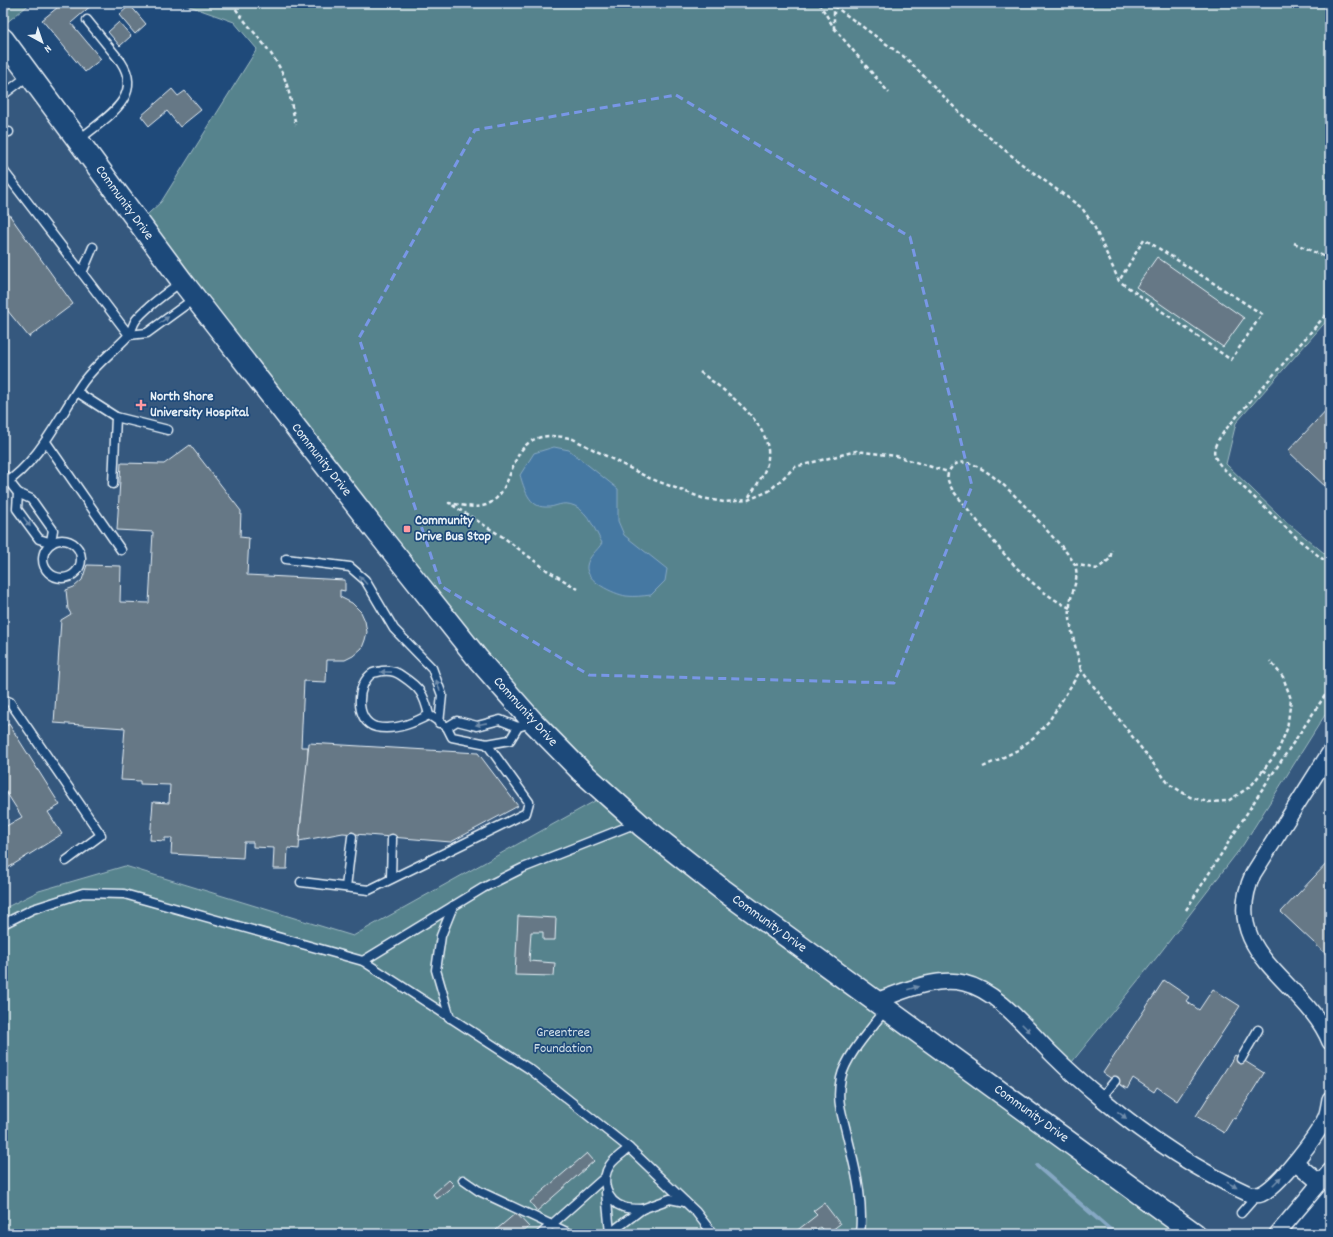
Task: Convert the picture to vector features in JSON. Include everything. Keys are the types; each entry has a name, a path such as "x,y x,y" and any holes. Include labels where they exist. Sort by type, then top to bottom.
{"main road":[{"name":"Community Drive","path":"3,39 182,281 377,532 478,659 526,725 638,822 723,890 1195,1234"}],"street":[{"path":"1330,752 1253,874 1247,887 1243,907 1246,928 1253,944 1276,975 1302,1000 1324,1027 1330,1042"},
{"path":"881,1005 929,984 962,982 979,987 1000,1002 1056,1058 1101,1098 1177,1155 1237,1188 1257,1195 1275,1184 1295,1162 1326,1116 1330,1099"},
{"path":"1295,1162 1320,1183"},
{"path":"1277,1234 1330,1171"}],"lane":[{"path":"78,140 123,102 130,84 126,69 87,20"},
{"path":"3,95 29,74"},
{"path":"3,170 129,335"},
{"path":"82,273 93,246"},
{"path":"6,483 26,465 46,442 77,392 101,360 129,335 135,321 182,281"},
{"path":"129,335 147,333 195,297"},
{"path":"77,392 116,417 168,430"},
{"path":"113,484 116,417"},
{"path":"46,442 121,550"},
{"path":"3,474 6,483 18,493 31,499 53,530 51,542 47,546 43,558 45,569 54,577 60,578 73,575 80,565 81,558 76,546 65,540 51,542 39,539 17,509 18,493"},
{"path":"286,558 350,567 365,580 394,629 432,668 442,695 439,723"},
{"path":"429,715 416,722 391,727 375,726 364,718 359,704 364,682 373,673 387,670 399,674 417,688 424,697 429,715 447,727 452,738 487,744 510,740 526,725"},
{"path":"3,699 10,702 101,835 66,861"},
{"path":"447,727 457,721 467,725 477,726 500,720 526,725"},
{"path":"301,882 369,890 526,813 529,802 487,744"},
{"path":"364,961 453,906 523,868 638,822"},
{"path":"346,887 352,837"},
{"path":"391,878 392,839"},
{"path":"3,917 83,893 124,894 364,961 531,1070 629,1148 696,1212 713,1234"},
{"path":"450,1018 436,970 441,936 453,906"},
{"path":"3,924 33,909"},
{"path":"860,1234 862,1218 860,1189 847,1132 839,1107 841,1077 850,1058 881,1005"},
{"path":"1241,1059 1258,1030"},
{"path":"1101,1098 1115,1081"},
{"path":"541,1234 604,1178 610,1165 629,1148"},
{"path":"604,1178 609,1233"},
{"path":"463,1180 479,1191 571,1234"},
{"path":"606,1191 614,1202 623,1207 642,1209"},
{"path":"1241,1213 1257,1195"},
{"path":"609,1233 642,1209 670,1199 686,1203"}],"path":[{"path":"232,3 242,20 273,57 284,77 296,125"},
{"path":"819,3 834,28 889,92"},
{"path":"834,28 834,6 836,3"},
{"path":"834,6 906,59 962,115 1023,165 1082,208 1094,226 1119,281 1231,360 1262,314 1144,239 1119,281"},
{"path":"1294,243 1330,259"},
{"path":"1330,310 1226,429 1217,441 1214,452 1215,460 1222,467 1299,540 1330,565"},
{"path":"700,372 733,397 756,422 767,440 768,458 764,470 748,500"},
{"path":"578,588 548,571 503,537 449,503 475,507 486,505 502,491 520,451 536,439 561,436 573,439 649,478 702,498 724,502 748,500 769,491 795,467 856,451 896,456 948,472"},
{"path":"1070,608 1055,601 1041,591 998,546 953,490 948,481 948,472 953,466 961,462 970,463 990,473 1032,513 1074,564 1077,577 1070,608 1081,670 1169,784 1190,797 1208,802 1228,801 1251,786 1278,751 1287,729 1291,698 1283,676 1270,661"},
{"path":"1074,564 1097,569 1110,559 1112,550"},
{"path":"983,767 1018,750 1034,737 1049,721 1081,670"},
{"path":"1186,910 1271,775 1330,688"},
{"path":"1264,770 1271,775"}],"highlighted area":[{"path":"676,95 910,237 972,486 894,683 589,675 441,586 359,338 475,130"}],"shaded area":[{"name":"North Shore University Hospital","path":"3,48 611,792 353,936 125,866 39,891 3,909"},
{"path":"1330,317 1330,558 1282,518 1226,464 1236,423"},
{"path":"554,447 569,450 618,489 618,521 624,535 667,569 665,581 651,595 621,595 608,590 595,582 588,572 587,566 591,557 602,543 588,517 580,509 570,504 549,507 539,506 535,504 528,496 520,475 534,453"},
{"path":"1330,707 1330,1171 1277,1234 1196,1234 865,992 944,981 978,986 1069,1067 1157,957 1243,845"}],"green space":[{"path":"3,3 31,3 6,23 3,20"},
{"name":"Greentree Foundation","path":"181,3 1330,3 1330,317 1236,423 1226,464 1282,518 1330,558 1330,707 1243,845 1157,957 1068,1067 1001,1000 944,981 866,992 1197,1234 3,1234 3,909 39,891 125,866 353,936 611,792 530,714 139,222 161,202 257,49 234,22"}],"building":[{"path":"63,3 93,4 71,23 101,59 85,72 42,20"},
{"path":"130,5 146,24 135,34 119,15"},
{"path":"119,22 131,36 120,46 108,32"},
{"path":"172,89 178,96 185,91 201,110 180,127 167,111 149,126 141,116"},
{"path":"3,206 73,304 29,337 3,305"},
{"path":"1157,257 1244,318 1223,347 1136,287"},
{"path":"1330,406 1330,491 1288,451"},
{"path":"190,445 241,511 240,537 249,538 247,575 345,580 345,591 340,590 340,597 352,603 361,612 365,621 367,632 362,648 353,656 345,660 327,660 326,682 304,681 301,747 308,747 306,792 301,818 299,849 288,848 287,869 273,869 274,848 253,847 253,842 244,842 243,858 171,854 172,838 165,838 165,841 150,840 153,802 169,803 170,785 140,784 140,781 121,780 125,728 54,723 61,620 71,614 68,609 66,590 74,587 82,580 87,565 121,566 120,602 149,603 153,532 117,530 121,463 164,464"},
{"path":"9,724 60,805 48,812 62,834 3,871 3,828 22,817 3,787 3,728"},
{"path":"309,743 478,753 518,806 451,842 343,833 299,841"},
{"path":"1330,860 1330,958 1281,912"},
{"path":"518,916 556,918 555,940 543,940 543,932 531,932 529,961 555,963 554,976 515,975"},
{"path":"1164,980 1189,997 1186,1001 1199,1010 1213,989 1240,1006 1177,1101 1157,1087 1154,1092 1133,1078 1127,1089 1103,1073"},
{"path":"1235,1055 1264,1073 1235,1119 1233,1118 1224,1133 1196,1116"},
{"path":"587,1153 594,1161 537,1211 530,1202"},
{"path":"449,1180 454,1185 437,1199 433,1194"},
{"path":"824,1203 840,1224 827,1234 820,1227 810,1234 796,1234 795,1232 817,1215 813,1211"},
{"path":"516,1213 529,1227 521,1234 499,1234 496,1230"}],"waterway":[{"path":"1037,1166 1115,1234"}],"place":[{"name":"North Shore University Hospital","path":"141,405"},
{"name":"Community Drive Bus Stop","path":"407,529"}]}
